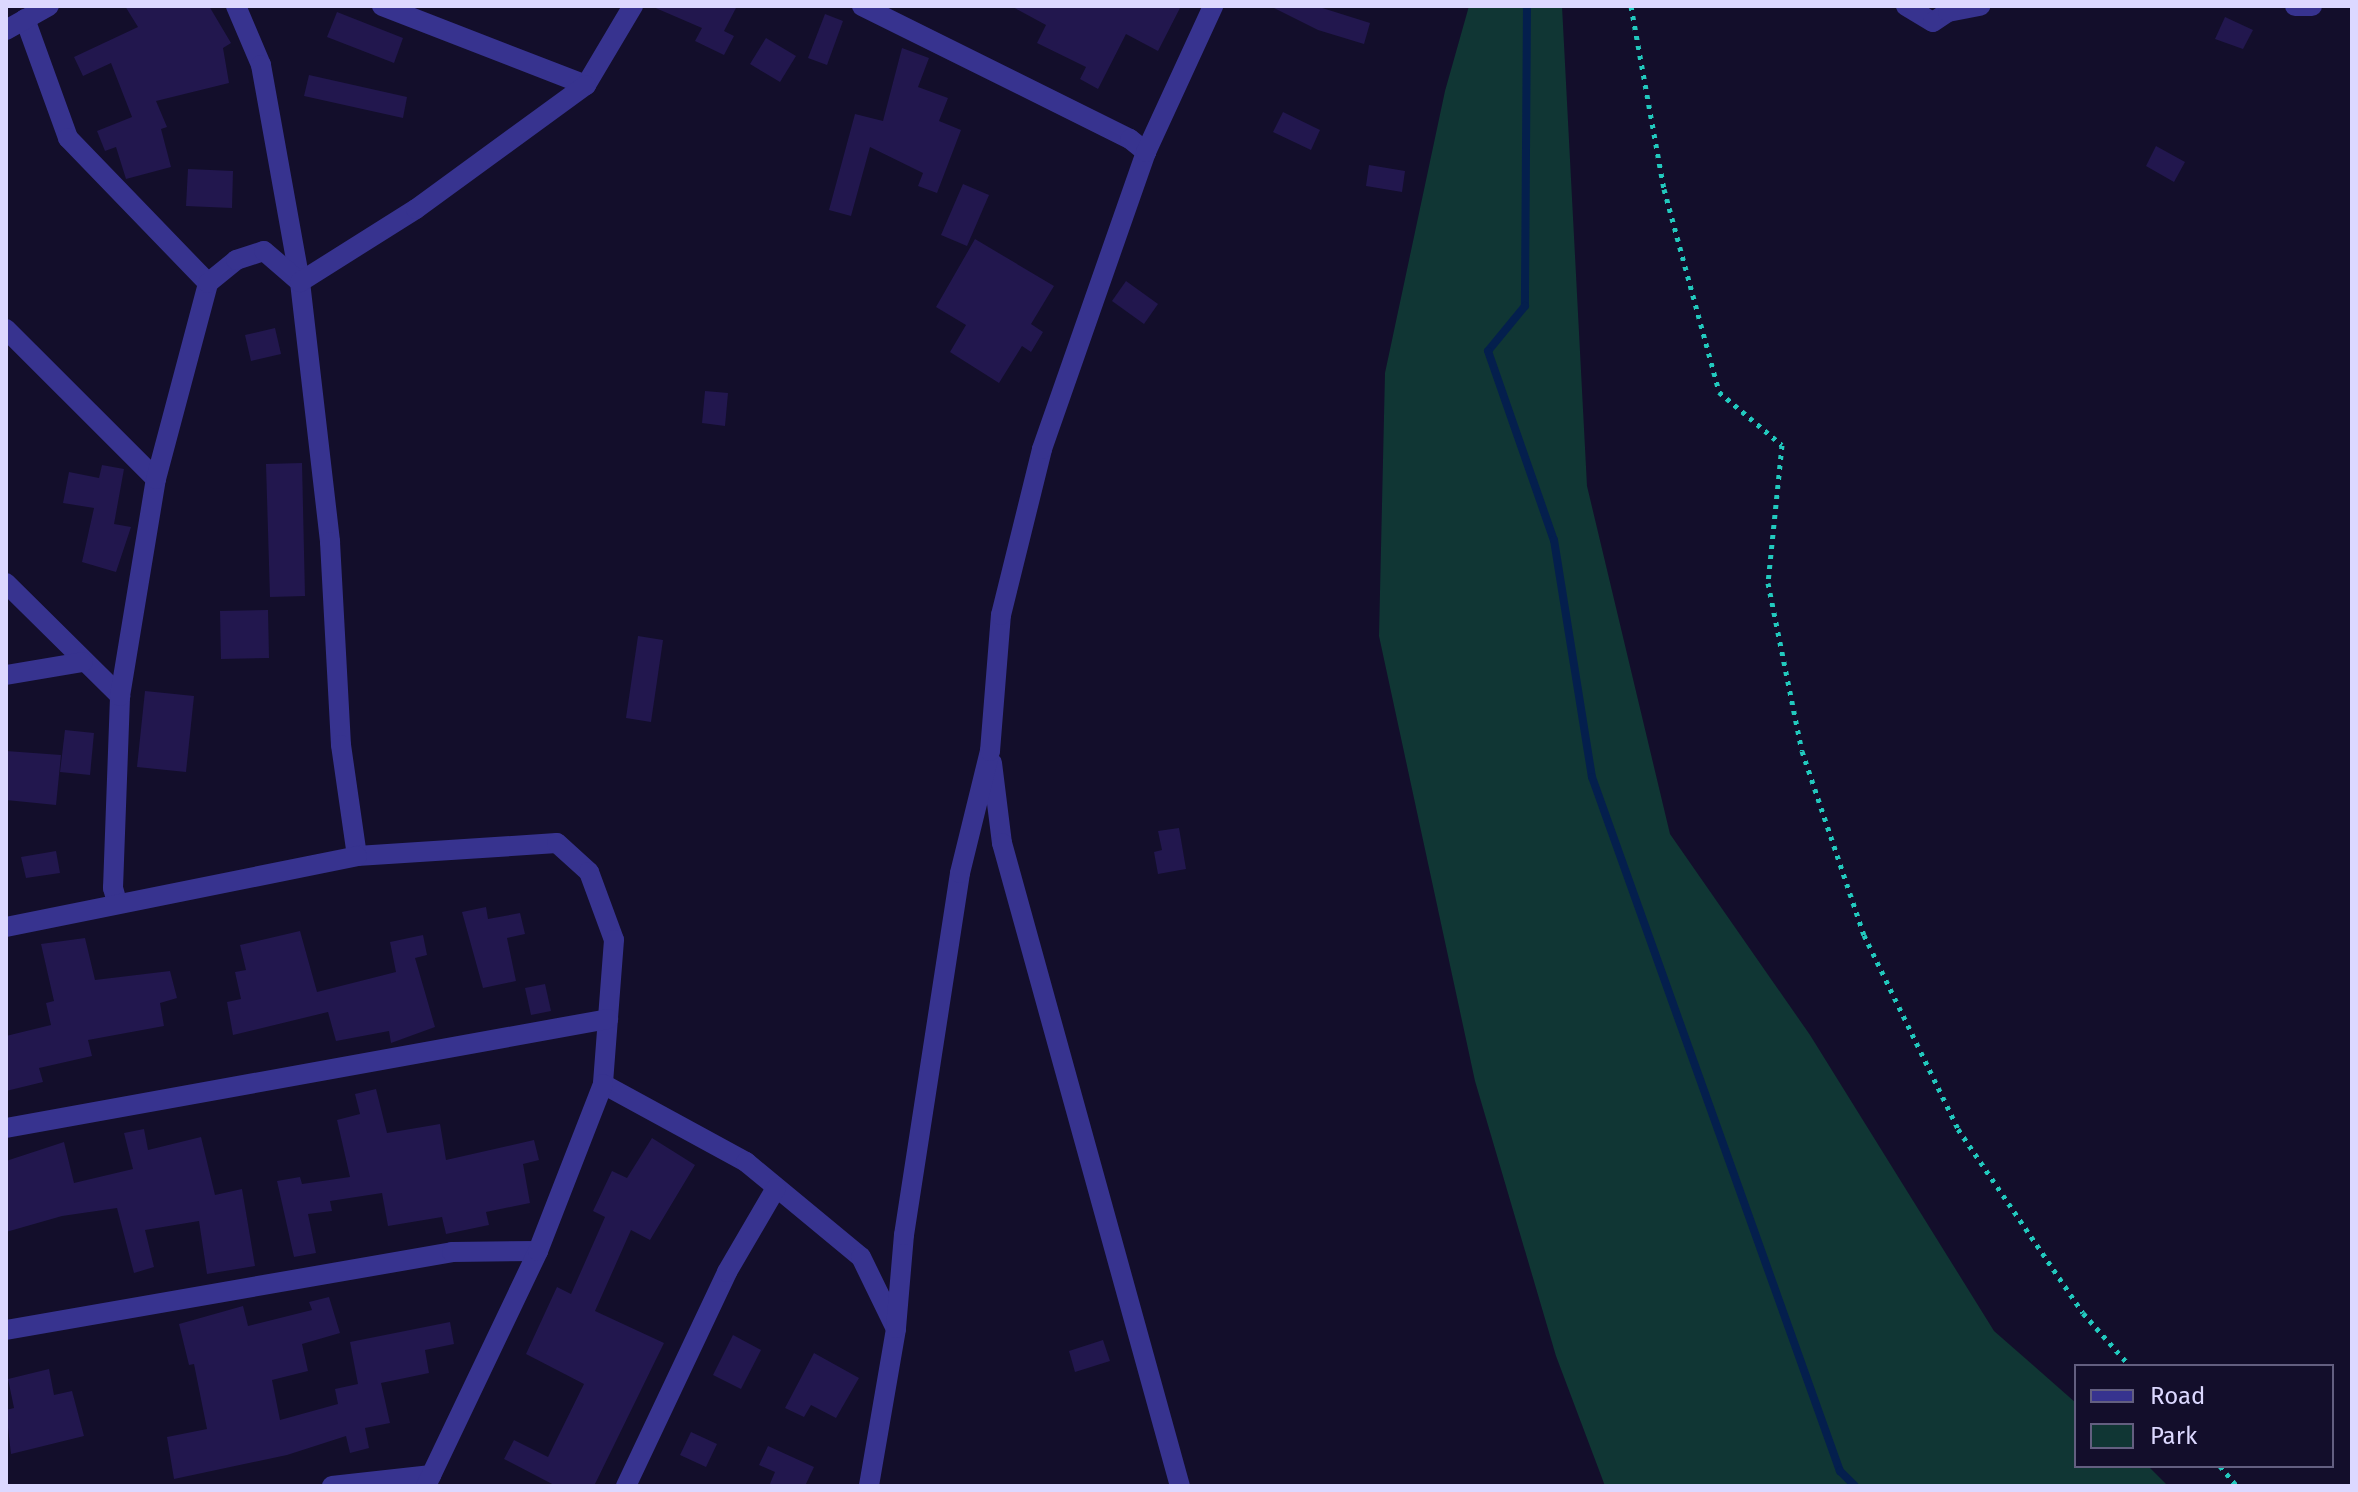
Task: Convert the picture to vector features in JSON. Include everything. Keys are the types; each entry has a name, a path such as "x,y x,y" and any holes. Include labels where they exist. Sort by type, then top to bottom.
{"street":[{"path":"6,30 49,6"},
{"path":"236,6 261,65 300,282 330,542 341,745 357,856"},
{"path":"382,6 586,85"},
{"path":"300,282 416,209 586,85 633,6"},
{"path":"862,6 1130,139 1146,152"},
{"path":"869,1486 896,1329 904,1235 960,873 990,751 1001,615 1042,449 1146,152 1213,6"},
{"path":"1906,6 1933,22 1948,12 1980,6"},
{"path":"2295,6 2312,6"},
{"path":"25,19 68,138 208,283"},
{"path":"117,902 113,888 120,696 156,479 208,283 236,260 264,251 300,282"},
{"path":"6,329 156,479"},
{"path":"6,583 120,696"},
{"path":"6,675 83,662"},
{"path":"990,751 1002,843 1180,1486"},
{"path":"6,927 117,902 357,856 557,843 589,872 614,940 603,1084 538,1251 429,1480 332,1486"},
{"path":"6,1128 608,1019"},
{"path":"603,1084 746,1162 861,1257 896,1329"},
{"path":"626,1486 727,1272 776,1188"},
{"path":"6,1330 452,1252 538,1251"}],"path":[{"path":"1631,6 1664,189 1719,392 1782,445 1768,583 1802,751 1864,935 1958,1129 2083,1313 2128,1364"},
{"path":"2222,1468 2237,1486"}],"green space":[{"path":"1469,6 1562,6 1587,486 1670,834 1810,1035 1994,1331 2074,1401 2074,1468 2150,1468 2168,1486 1605,1486 1556,1356 1475,1081 1379,636 1385,373 1445,91"}],"building":[{"path":"125,6 209,6 231,43 223,48 229,83 156,101 167,127 161,129 171,167 126,179 116,147 105,151 97,131 132,117 111,63 83,76 74,57 138,27"},
{"path":"651,6 737,6 724,31 734,36 724,55 695,41 702,28"},
{"path":"1011,6 1181,6 1158,51 1126,34 1098,89 1080,79 1086,67 1037,43 1046,25"},
{"path":"1270,6 1316,6 1370,23 1364,44 1318,30"},
{"path":"337,12 403,38 394,63 327,37"},
{"path":"825,14 843,21 827,65 808,58"},
{"path":"2225,17 2253,30 2243,49 2215,39"},
{"path":"766,38 796,56 780,82 750,64"},
{"path":"902,48 929,58 918,87 948,98 939,121 961,130 937,193 918,186 923,173 870,147 851,216 829,210 855,114 883,121"},
{"path":"309,75 407,97 403,118 304,96"},
{"path":"1283,112 1320,130 1311,150 1273,132"},
{"path":"2156,146 2185,162 2174,182 2146,166"},
{"path":"1369,165 1405,171 1402,192 1366,186"},
{"path":"188,169 233,171 232,208 186,206"},
{"path":"963,184 989,195 967,246 941,235"},
{"path":"975,239 1054,286 1031,324 1043,332 1031,352 1022,346 999,383 950,352 966,325 936,307"},
{"path":"1126,281 1158,304 1144,324 1112,301"},
{"path":"275,328 281,354 251,361 245,335"},
{"path":"705,391 728,393 725,426 702,423"},
{"path":"302,463 305,596 270,597 266,464"},
{"path":"102,465 124,469 114,524 131,527 116,572 82,562 94,508 63,503 69,472 99,478"},
{"path":"268,610 269,658 221,659 220,611"},
{"path":"638,636 663,640 651,722 626,718"},
{"path":"145,691 194,696 186,772 137,767"},
{"path":"65,730 94,733 90,775 60,772"},
{"path":"6,751 61,755 56,805 6,800"},
{"path":"1179,828 1186,869 1158,874 1154,852 1162,850 1158,831"},
{"path":"56,851 60,873 26,878 21,857"},
{"path":"486,907 488,919 520,913 525,934 507,938 516,981 483,988 462,912"},
{"path":"300,931 317,992 396,972 390,942 423,935 427,955 415,958 435,1027 391,1043 389,1031 336,1041 328,1012 233,1035 227,1002 241,999 235,972 246,970 240,945"},
{"path":"85,938 95,980 170,971 177,998 160,1003 164,1026 88,1040 92,1056 39,1068 43,1082 6,1091 6,1036 51,1025 46,1003 54,1001 41,944"},
{"path":"545,984 551,1011 531,1015 525,988"},
{"path":"376,1089 387,1133 440,1124 446,1160 534,1140 539,1160 523,1164 530,1203 486,1212 489,1225 446,1234 442,1217 388,1226 382,1193 330,1201 332,1211 308,1214 316,1253 294,1257 277,1181 300,1177 302,1184 350,1177 337,1120 360,1114 355,1094"},
{"path":"144,1129 148,1150 201,1137 215,1195 242,1189 255,1266 207,1274 199,1221 145,1230 154,1267 134,1273 117,1208 62,1216 6,1232 6,1161 64,1142 74,1183 133,1169 124,1133"},
{"path":"652,1138 695,1165 650,1240 631,1230 595,1311 664,1343 594,1486 556,1486 504,1459 514,1440 548,1457 584,1384 526,1354 557,1287 571,1294 605,1217 593,1211 612,1171 627,1178"},
{"path":"329,1297 340,1333 302,1344 308,1371 272,1380 280,1420 338,1404 335,1389 358,1384 350,1342 450,1322 454,1344 425,1350 429,1373 381,1383 390,1423 365,1428 369,1448 350,1453 346,1436 287,1455 174,1479 167,1437 207,1429 194,1364 189,1365 179,1324 243,1306 248,1326 312,1310 309,1302"},
{"path":"733,1335 761,1350 741,1389 713,1375"},
{"path":"1103,1340 1110,1361 1075,1372 1069,1351"},
{"path":"814,1353 859,1378 836,1418 811,1405 804,1417 785,1408"},
{"path":"49,1369 54,1395 72,1391 84,1436 11,1454 6,1410 14,1408 8,1379"},
{"path":"691,1432 717,1444 706,1467 680,1455"},
{"path":"768,1446 814,1467 805,1486 769,1486 775,1472 759,1465"}],"waterway":[{"path":"1527,6 1525,306 1488,351 1554,540 1592,777 1840,1471 1855,1486"}]}
